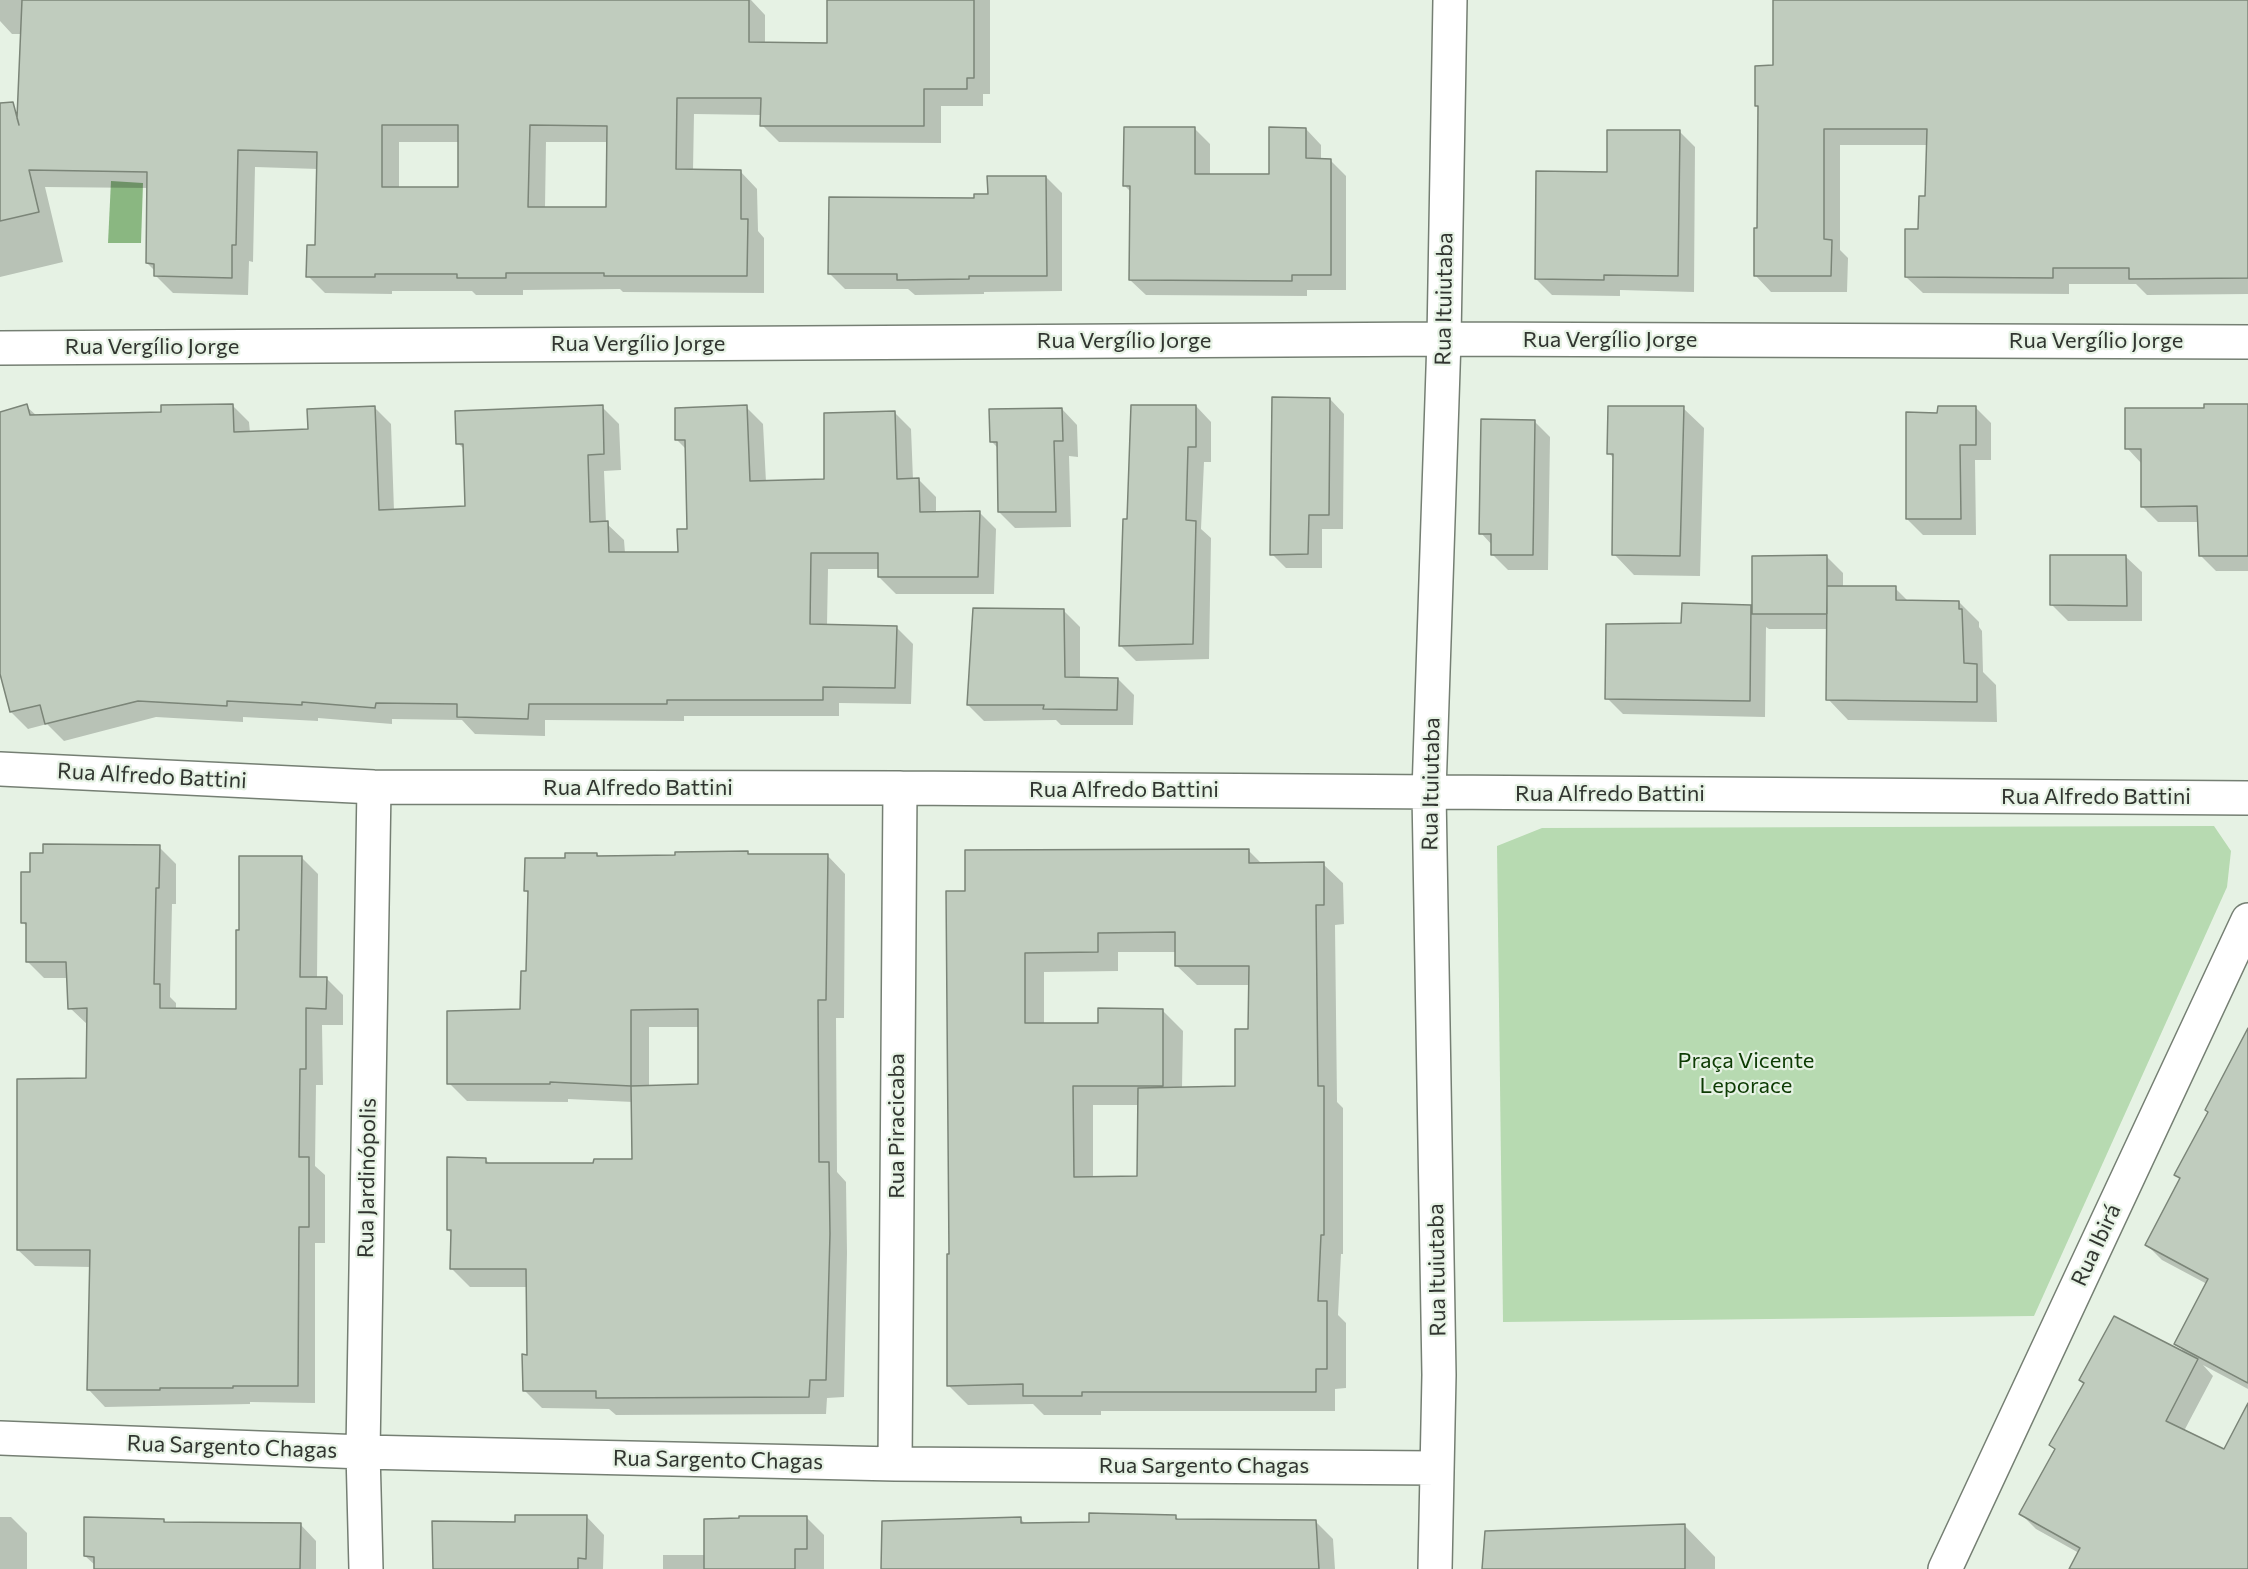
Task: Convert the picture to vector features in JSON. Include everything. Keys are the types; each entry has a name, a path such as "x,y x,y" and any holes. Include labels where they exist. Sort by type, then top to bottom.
{"street":[{"name":"Rua Ituiutaba","path":"1435,1569 1439,1375 1429,792 1444,339 1450,0"},
{"name":"Rua Vergílio Jorge","path":"0,348 1444,339 2248,342"},
{"name":"Rua Alfredo Battini","path":"0,769 374,787 900,788 2248,798"},
{"name":"Rua Jardinópolis","path":"366,1569 363,1452 374,787"},
{"name":"Rua Piracicaba","path":"895,1464 900,788"},
{"name":"Rua Ibirá","path":"1945,1569 2248,920"},
{"name":"Rua Sargento Chagas","path":"0,1438 363,1452 895,1464 1436,1468"}],"green space":[{"name":"Praça Vicente Leporace","path":"2214,826 2231,851 2227,887 2034,1316 1503,1322 1497,846 1542,828"}],"shaded area":[{"path":"111,181 143,183 141,243 108,243"}],"building":[{"path":"22,0 749,0 749,42 827,43 827,0 974,0 974,78 967,78 967,89 924,89 924,126 760,126 761,98 677,98 676,169 741,170 741,219 748,219 747,276 506,273 506,278 457,278 457,274 306,277 307,245 315,245 317,152 238,150 236,245 232,245 232,278 154,276 154,264 146,263 147,172 29,170 39,212 0,221 0,103 13,102 17,117","holes":["382,125 458,125 458,187 382,187","530,125 607,126 606,207 528,207"]},
{"path":"1773,0 2248,0 2248,278 2129,279 2129,268 2053,268 2053,278 1905,277 1905,229 1918,229 1919,196 1925,196 1927,129 1824,129 1824,239 1832,240 1831,276 1754,276 1754,228 1757,228 1758,106 1755,106 1755,66 1773,65"},
{"path":"1124,127 1195,127 1195,174 1269,174 1269,127 1306,128 1306,158 1331,159 1331,275 1292,275 1292,281 1129,280 1130,186 1123,186"},
{"path":"1607,130 1680,130 1678,276 1604,275 1604,280 1535,279 1536,171 1607,172"},
{"path":"987,176 1046,176 1047,276 969,276 969,279 897,280 897,274 828,274 829,197 974,198 974,194 988,194"},
{"path":"1272,397 1330,398 1329,515 1309,515 1308,554 1270,555"},
{"path":"27,404 30,415 161,412 161,405 233,404 234,432 308,429 307,409 375,406 379,510 465,506 463,444 456,444 455,411 603,405 604,454 588,455 590,522 608,521 609,552 678,552 677,529 687,529 685,440 675,440 675,408 747,405 750,481 824,479 824,413 895,411 897,479 919,478 920,512 980,511 978,577 878,577 878,553 811,553 810,624 897,626 895,688 823,687 823,700 667,700 667,704 529,704 528,719 457,717 457,704 376,703 375,708 302,702 302,705 227,701 227,706 138,701 45,724 40,705 10,712 0,674 0,412"},
{"path":"2204,404 2248,404 2248,556 2199,556 2197,506 2141,507 2141,449 2125,449 2125,408 2204,408"},
{"path":"1131,405 1196,405 1196,447 1188,447 1186,520 1196,521 1193,644 1119,646 1123,519 1127,519"},
{"path":"1608,406 1684,406 1680,556 1612,555 1613,454 1607,454"},
{"path":"1938,406 1976,406 1976,445 1960,445 1961,519 1906,519 1906,412 1937,413"},
{"path":"1062,408 1063,441 1054,441 1056,512 998,512 997,442 990,442 989,409"},
{"path":"1481,419 1535,420 1533,555 1491,555 1491,534 1479,534"},
{"path":"1827,555 1827,614 1752,614 1752,556"},
{"path":"2050,555 2126,555 2127,606 2050,605"},
{"path":"1827,586 1896,586 1896,600 1959,601 1959,609 1962,609 1964,663 1977,664 1977,702 1826,700"},
{"path":"1682,603 1751,605 1750,701 1605,699 1606,624 1681,623"},
{"path":"973,608 1064,609 1065,677 1118,678 1117,710 1043,709 1044,705 967,705"},
{"path":"43,844 160,845 159,888 156,888 154,984 160,984 160,1008 236,1009 239,856 302,856 300,977 327,977 326,1009 306,1008 306,1069 300,1069 299,1157 309,1157 309,1227 299,1227 298,1386 87,1390 90,1250 17,1250 17,1079 86,1078 87,1008 68,1009 66,962 26,962 26,923 21,923 21,872 30,872 30,853 43,853"},
{"path":"1249,849 1249,863 1324,862 1324,905 1316,905 1318,1086 1324,1086 1324,1235 1321,1235 1318,1301 1327,1301 1327,1369 1316,1369 1316,1392 1082,1392 1082,1396 1023,1396 1023,1384 947,1386 947,1254 949,1254 946,891 965,891 965,850","holes":["1175,932 1175,966 1249,966 1248,1029 1235,1029 1235,1086 1138,1088 1137,1176 1074,1177 1073,1086 1163,1086 1163,1009 1098,1008 1098,1023 1025,1023 1025,953 1098,952 1098,933"]},
{"path":"748,851 748,854 828,854 826,1000 818,1000 819,1162 829,1162 830,1234 826,1380 810,1380 809,1397 596,1398 596,1391 523,1391 522,1354 527,1355 526,1269 450,1269 451,1230 447,1230 447,1157 486,1158 486,1163 593,1163 594,1159 632,1159 631,1086 550,1082 550,1084 447,1084 447,1011 520,1009 521,971 526,971 528,891 524,891 525,858 565,858 565,853 597,853 597,856 675,855 675,852","holes":["698,1009 698,1084 631,1086 631,1010"]},
{"path":"2248,1028 2248,1383 2174,1344 2208,1279 2145,1245 2180,1178 2174,1175 2208,1112 2205,1110"},
{"path":"2114,1316 2198,1359 2166,1421 2224,1449 2248,1403 2248,1569 2069,1569 2080,1548 2019,1514 2055,1449 2049,1445 2084,1383 2079,1380"},
{"path":"1089,1513 1176,1515 1176,1519 1316,1520 1319,1569 881,1569 882,1521 1021,1517 1021,1523 1089,1522"},
{"path":"515,1515 587,1515 586,1559 578,1558 578,1569 433,1569 432,1521 515,1522"},
{"path":"739,1516 807,1516 807,1549 795,1549 795,1569 704,1569 704,1519 739,1518"},
{"path":"84,1517 164,1519 164,1522 301,1523 300,1569 94,1569 94,1557 84,1556"},
{"path":"1685,1524 1685,1569 1482,1569 1485,1531"}]}
